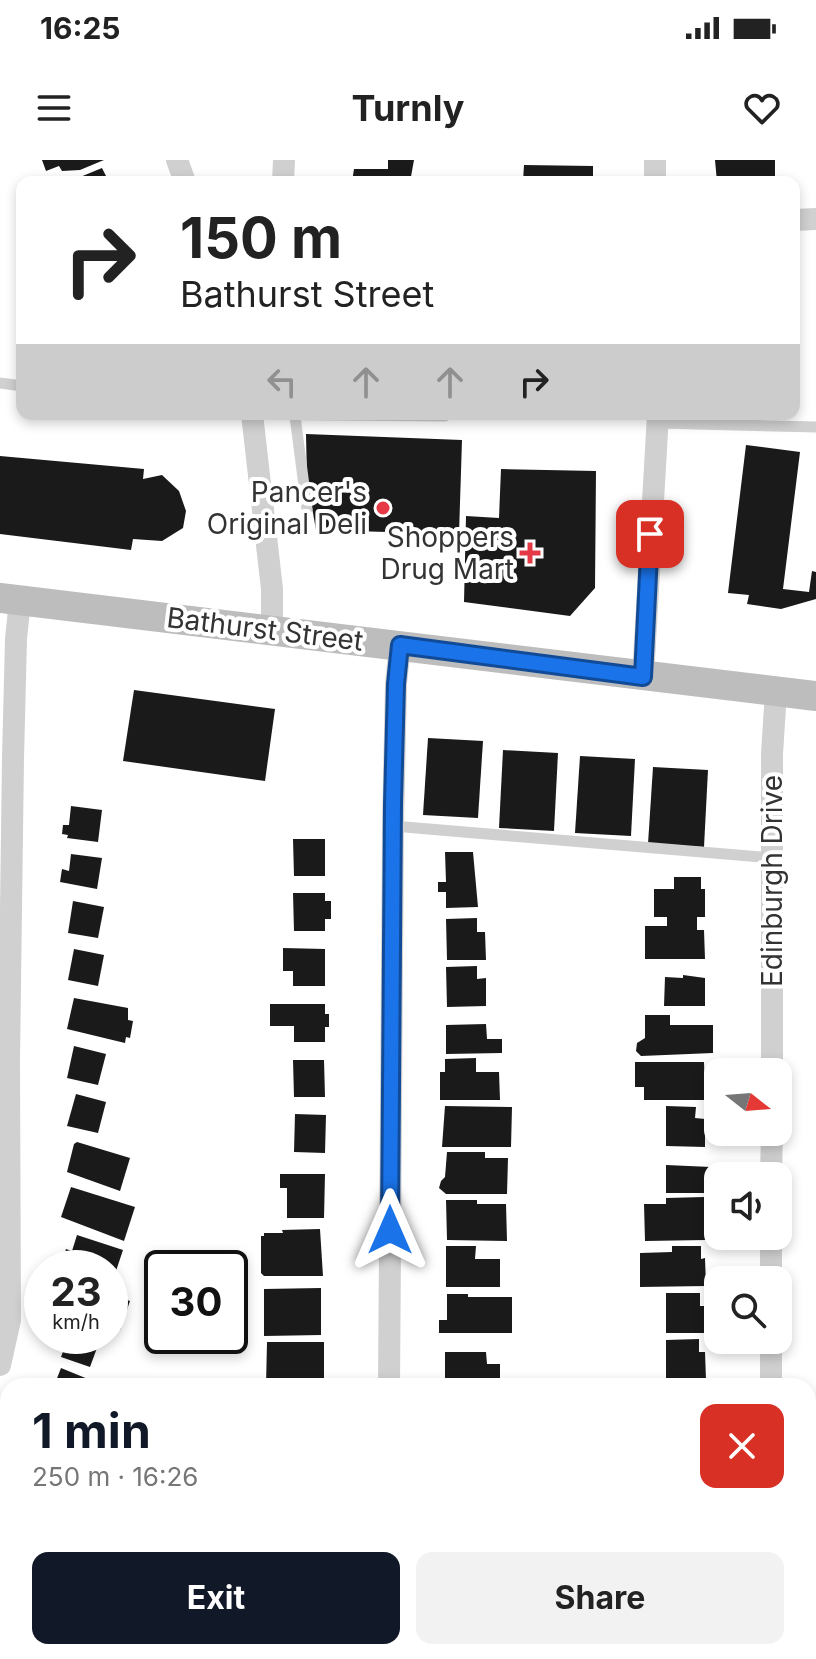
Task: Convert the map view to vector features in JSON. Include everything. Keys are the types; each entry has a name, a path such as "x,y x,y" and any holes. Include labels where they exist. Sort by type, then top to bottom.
{"main road":[{"name":"Bathurst Street","path":"10,599 816,696"}],"street":[{"path":"248,420 272,589 272,630"},
{"path":"643,677 658,420"},
{"path":"0,1365 10,1320 4,1060 16,639 10,599"},
{"path":"389,1378 393,826 396,684 400,645"},
{"name":"Edinburgh Drive","path":"772,1058 772,754 776,691"},
{"path":"771,1354 771,1378"}],"lane":[{"path":"296,420 307,509"},
{"path":"693,420 816,427"},
{"path":"393,826 772,858"}],"building":[{"path":"42,160 104,160 80,170 62,171 59,166 46,171"},
{"path":"388,160 414,160 411,176 353,176 354,169 388,169"},
{"path":"715,160 775,160 775,176 716,176"},
{"path":"524,165 593,166 593,176 523,176"},
{"path":"102,168 106,176 83,176"},
{"path":"306,434 462,440 459,534 316,530 307,479"},
{"path":"746,445 800,452 783,589 809,592 812,571 816,572 816,599 781,609 747,604 749,595 728,593"},
{"path":"0,456 144,469 143,479 162,475 179,491 186,511 183,528 162,541 133,539 131,550 0,534"},
{"name":"Shoppers Drug Mart","path":"501,469 596,471 595,588 570,616 464,602 466,516 499,518"},
{"path":"134,690 275,709 265,781 123,761"},
{"path":"428,738 483,741 478,818 423,815"},
{"path":"503,750 558,753 554,831 499,828"},
{"path":"580,756 635,759 631,836 575,833"},
{"path":"653,767 708,770 704,847 648,844"},
{"path":"71,806 102,810 98,842 67,838 68,835 62,834 63,825 69,825"},
{"path":"293,839 325,839 325,876 294,876"},
{"path":"445,852 473,852 478,907 446,908 446,892 438,892 438,882 446,882"},
{"path":"71,854 102,858 97,889 60,882 62,869 69,871"},
{"path":"674,877 701,877 701,889 705,889 705,917 697,917 697,930 704,930 705,959 645,959 645,926 667,926 667,917 654,917 654,889 674,889"},
{"path":"293,893 325,893 325,901 331,901 331,919 325,919 325,931 294,931"},
{"path":"73,901 104,907 98,938 68,933"},
{"path":"477,918 477,932 485,932 486,960 447,960 446,919"},
{"path":"283,948 325,949 325,986 293,986 293,971 283,971"},
{"path":"74,949 104,955 98,986 68,980"},
{"path":"477,966 477,979 486,978 486,1006 447,1007 446,967"},
{"path":"683,975 705,978 705,1006 664,1006 665,977 683,978"},
{"path":"74,998 128,1008 128,1020 133,1021 130,1038 126,1037 125,1043 67,1029"},
{"path":"270,1004 325,1004 329,1027 325,1027 325,1042 294,1042 294,1026 270,1026"},
{"path":"645,1015 670,1015 670,1025 713,1025 713,1053 641,1056 636,1051 637,1043 645,1038"},
{"path":"486,1024 487,1039 502,1039 502,1053 446,1054 446,1025"},
{"path":"74,1046 106,1054 98,1085 67,1078"},
{"path":"476,1058 476,1072 499,1072 500,1100 440,1100 440,1072 445,1072 445,1059"},
{"path":"293,1060 324,1060 325,1097 294,1097"},
{"path":"635,1062 704,1062 704,1100 644,1100 644,1087 635,1087"},
{"path":"76,1094 106,1102 98,1133 67,1126"},
{"path":"445,1106 512,1107 511,1147 442,1147"},
{"path":"666,1106 696,1107 695,1118 704,1119 705,1147 666,1146"},
{"path":"295,1114 326,1115 325,1153 294,1152"},
{"path":"77,1142 130,1158 120,1191 67,1172"},
{"path":"447,1152 485,1152 485,1158 508,1158 507,1194 446,1194 439,1188 445,1177"},
{"path":"666,1165 704,1167 704,1193 666,1193"},
{"path":"280,1174 325,1174 324,1218 287,1218 287,1188 280,1188"},
{"path":"71,1187 135,1207 124,1241 61,1217"},
{"path":"704,1197 704,1240 645,1241 644,1204 666,1204 666,1198"},
{"path":"446,1200 506,1204 507,1241 447,1240"},
{"path":"320,1229 323,1276 264,1276 261,1273 261,1236 264,1233"},
{"path":"77,1235 123,1250 72,1250"},
{"path":"446,1246 476,1246 475,1259 500,1259 500,1287 446,1287"},
{"path":"672,1246 701,1246 701,1259 705,1258 704,1286 640,1287 640,1253 672,1252"},
{"path":"321,1288 321,1335 264,1336 264,1289"},
{"path":"666,1293 700,1293 700,1306 704,1306 704,1333 666,1333"},
{"path":"447,1294 512,1297 512,1333 439,1333 439,1320 447,1320"},
{"path":"699,1339 699,1352 705,1354 706,1378 666,1378 666,1340"},
{"path":"267,1342 324,1342 324,1378 266,1378"},
{"path":"445,1352 486,1352 487,1364 500,1364 500,1378 445,1378"},
{"path":"62,1354 95,1354 90,1367 61,1357"},
{"path":"61,1368 85,1378 57,1378"}],"place":[{"name":"Pancer's Original Deli","path":"383,508"},
{"name":"Shoppers Drug Mart","path":"530,553"}],"route":[{"path":"390,1230 393,804 400,645 643,677 650,534"}]}
